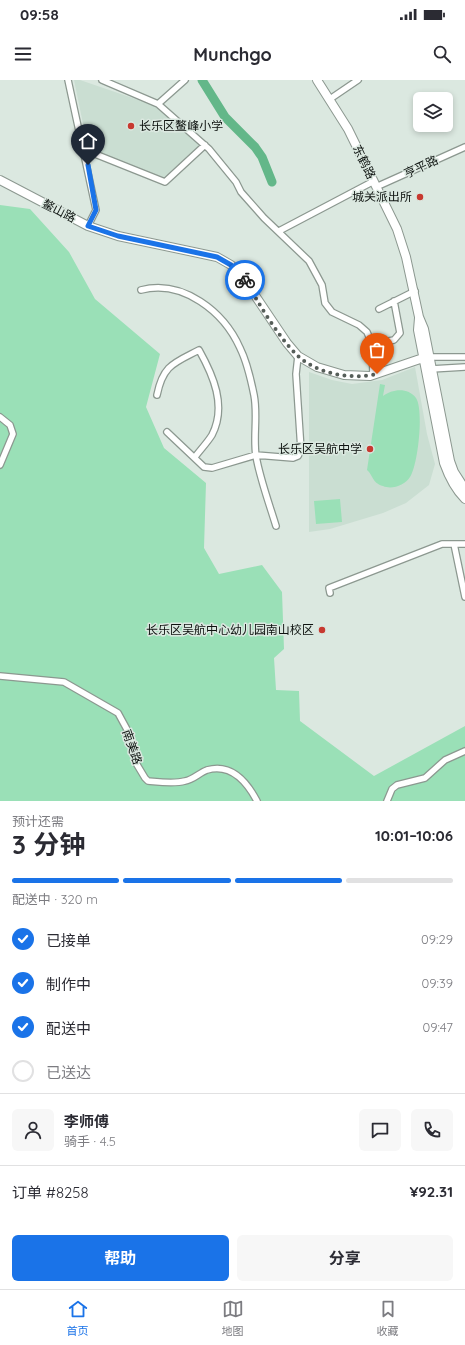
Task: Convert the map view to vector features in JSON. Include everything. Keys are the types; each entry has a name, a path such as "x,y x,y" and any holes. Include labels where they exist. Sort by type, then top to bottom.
{"main road":[{"name":"东鹤路","path":"317,80 348,129 397,229 415,291 419,317 418,330 426,358 444,463 450,479 458,492 465,499"},
{"name":"鳌山路","path":"0,180 88,226 118,236 217,257 231,265 242,276 287,343 298,356 316,367 344,375 373,375 426,358"},
{"name":"东鹤路","path":"426,358 431,369 450,461 454,472 465,489"}],"street":[{"path":"68,80 85,150 96,210 88,226"},
{"path":"102,80 158,104 205,145 264,218 309,261 322,286 326,303 332,312 359,325 367,332 372,344 373,375"},
{"path":"158,104 185,80"},
{"path":"330,99 358,80"},
{"path":"85,150 165,182 205,145"},
{"name":"亨平路","path":"279,231 375,184 465,147"},
{"path":"141,290 150,288 170,289 191,295 207,306 228,328 240,348 254,396 256,455 276,526"},
{"path":"379,309 394,300 415,291"},
{"path":"378,343 394,340 400,333 394,300"},
{"path":"157,395 159,384 169,366 199,350 215,383 218,400 216,422 212,434 195,457"},
{"path":"167,432 204,467 212,468 256,455 292,458 298,456 301,450 296,374 298,356"},
{"path":"426,358 465,357"},
{"path":"431,369 465,367"},
{"path":"0,417 10,426 13,434 0,465"},
{"path":"330,593 329,588 442,544 465,544"},
{"path":"454,544 465,597"},
{"path":"0,672 8,676"},
{"name":"南美路","path":"0,676 64,682 118,713 130,735 136,763 148,781 186,781 206,770 220,769 237,775 251,791 257,801"},
{"path":"387,801 392,789 397,785 425,778 445,760 465,751"}],"shaded area":[{"name":"长乐区鳌峰小学","path":"74,80 80,80 156,106 201,145 163,178 88,148"},
{"name":"长乐区吴航中学","path":"415,367 427,434 435,464 429,485 406,503 383,513 330,529 309,532 309,372 332,380 352,384 382,380"}],"green space":[{"path":"0,205 30,209 69,252 95,299 160,354 146,407 164,448 206,483 204,548 219,574 262,565 282,592 284,649 274,658 276,690 299,691 300,721 374,776 465,726 465,801 0,801"},
{"path":"380,384 385,385 383,396 400,390 413,394 416,398 420,414 418,450 413,471 408,480 394,487 379,485 367,470"},
{"path":"340,499 342,522 316,524 314,501"}],"waterway":[{"path":"202,80 225,117 255,147 262,157 272,182"}],"way so far":[{"path":"245,280 287,343 298,356 316,367 330,372 358,376 370,376 377,374"}],"place":[{"name":"长乐区鳌峰小学","path":"131,126"},
{"name":"城关派出所","path":"420,197"},
{"name":"长乐区吴航中学","path":"370,449"},
{"name":"长乐区吴航中心幼儿园南山校区","path":"322,630"}],"route":[{"path":"88,165 96,210 88,226 118,236 217,257 231,265 245,280"}]}
